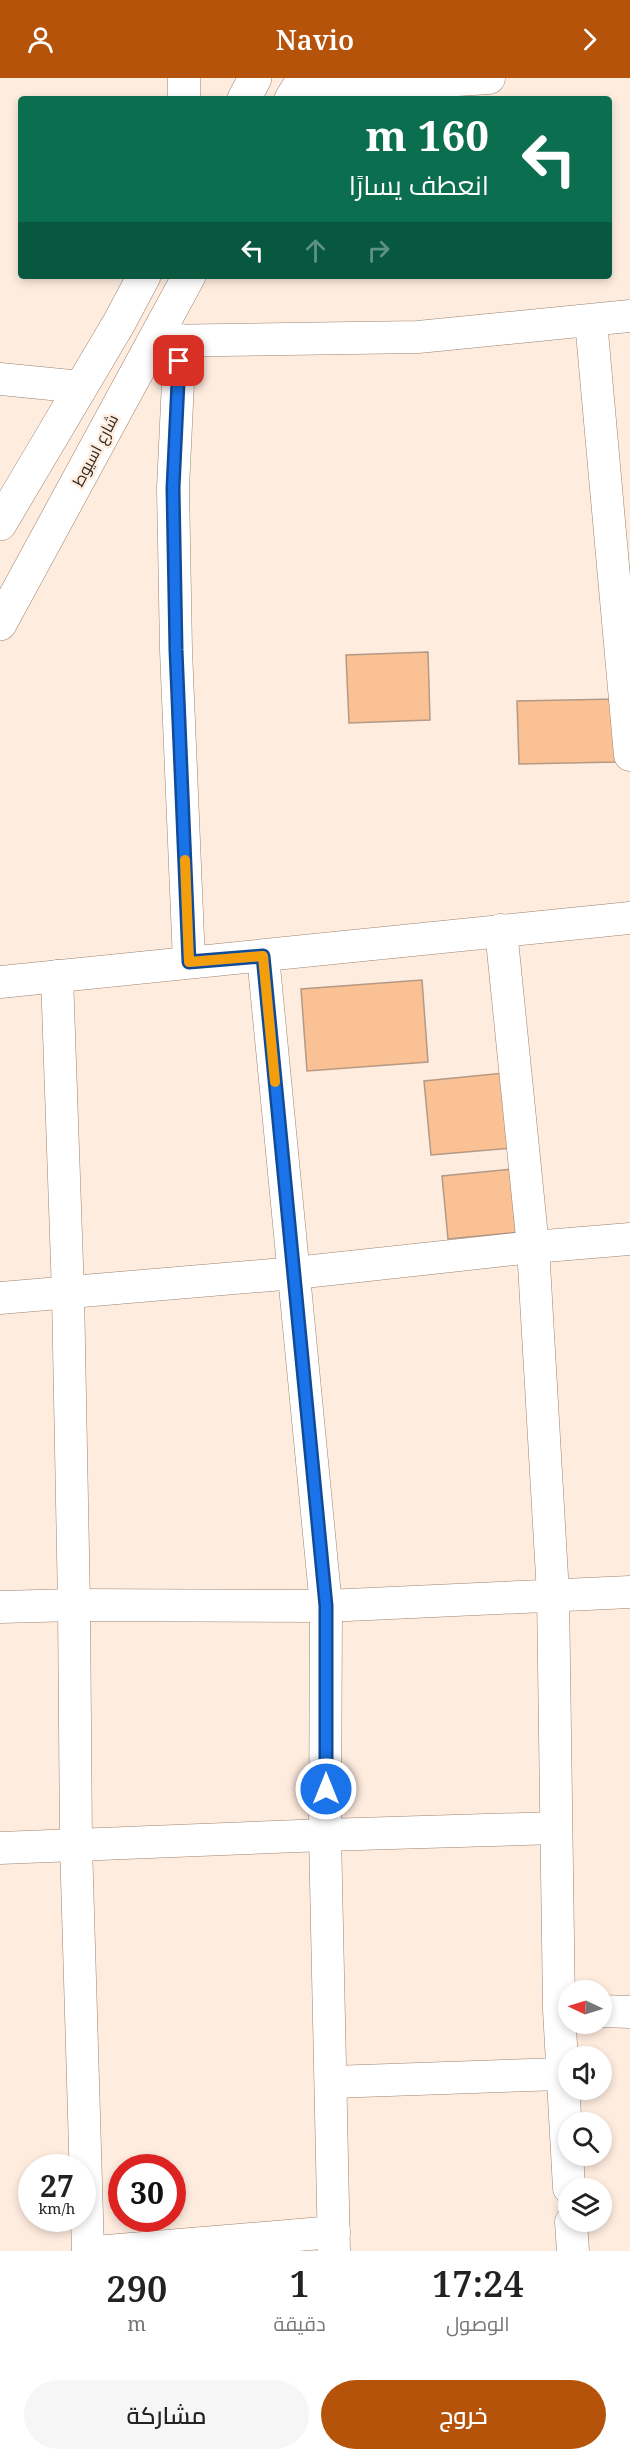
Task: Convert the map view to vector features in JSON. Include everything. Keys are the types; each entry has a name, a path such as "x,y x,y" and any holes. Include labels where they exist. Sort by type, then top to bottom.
{"street":[{"path":"184,78 184,96"},
{"path":"246,96 255,78"},
{"path":"297,89 489,78"},
{"path":"0,524 142,279"},
{"name":"شارع اسيوط","path":"0,624 69,500 166,340 188,279"},
{"path":"189,962 166,340 418,337 630,316"},
{"path":"591,321 630,755"},
{"path":"0,379 81,387"},
{"path":"0,982 630,918"},
{"path":"501,930 533,1247 553,1594 555,1828 563,1980"},
{"path":"107,2251 334,2242 325,1835 326,1606 263,956"},
{"path":"57,976 68,1293 76,1844 88,2251"},
{"path":"0,1298 295,1274 533,1247 630,1239"},
{"path":"0,1607 326,1606 630,1592"},
{"path":"0,1848 555,1828"},
{"path":"612,2011 630,2012"},
{"path":"332,2082 558,2074"},
{"path":"563,2100 568,2178"},
{"path":"572,2232 573,2251"}],"building":[{"path":"428,652 430,720 349,723 346,655"},
{"path":"616,699 617,762 519,764 517,701"},
{"path":"422,980 428,1062 307,1071 301,989"},
{"path":"504,1073 512,1148 431,1155 424,1081"},
{"path":"513,1169 520,1232 448,1239 442,1176"}],"slow traffic":[{"path":"185,860 189,962 263,956 275,1082"}],"route":[{"path":"179,361 173,488 176,650 189,962 263,956 326,1606 326,1789"}]}
